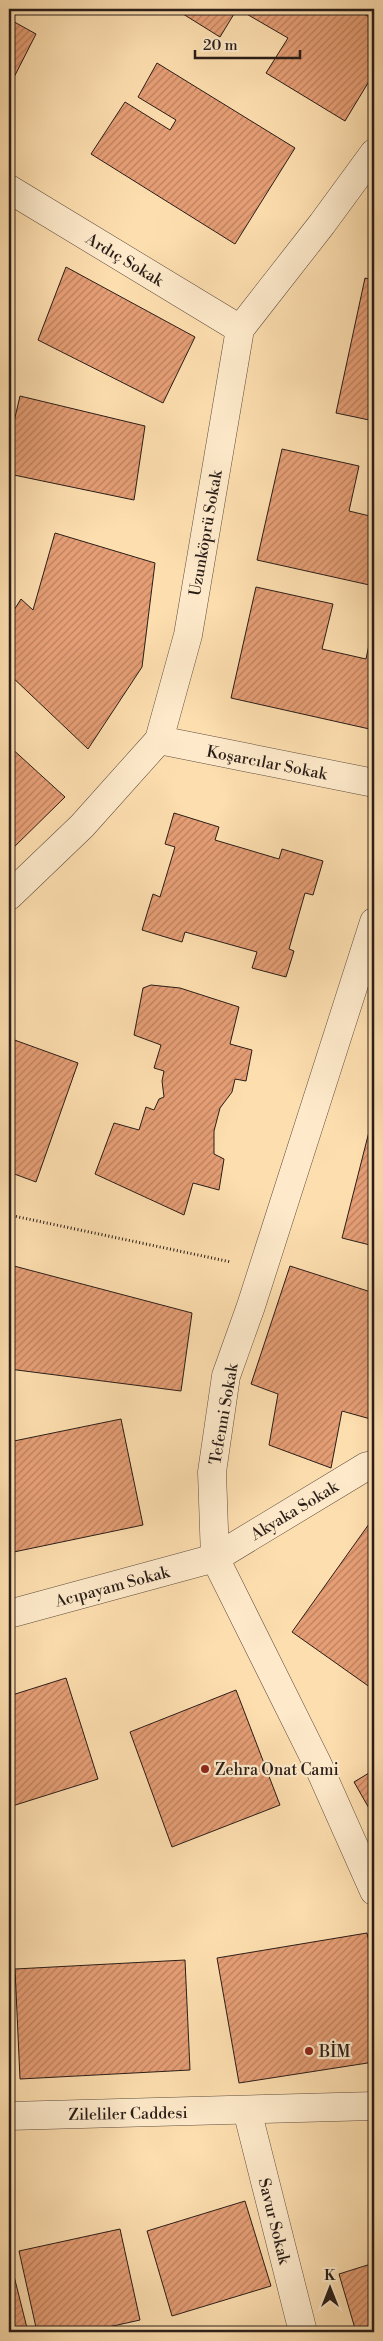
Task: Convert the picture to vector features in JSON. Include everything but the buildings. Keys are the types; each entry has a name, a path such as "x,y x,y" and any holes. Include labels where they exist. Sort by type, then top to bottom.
{"street":[{"name":"Uzunköprü Sokak","path":"9,896 82,826 159,740 188,635 240,329 374,152"},
{"name":"Ardıç Sokak","path":"9,189 240,329"},
{"name":"Koşarcılar Sokak","path":"159,740 374,783"},
{"name":"Tefenni Sokak","path":"374,922 263,1269 226,1376 212,1472 215,1558 317,1763 374,1891"},
{"name":"Akyaka Sokak","path":"215,1558 367,1466 374,1465"},
{"name":"Acıpayam Sokak","path":"9,1614 215,1558"},
{"name":"Zileliler Caddesi","path":"9,2116 374,2106"},
{"name":"Savur Sokak","path":"247,2110 303,2332"}],"path":[{"path":"9,1215 263,1269"}],"place":[{"name":"Zehra Onat Cami","path":"205,1769"},
{"name":"BİM","path":"309,2051"}]}
